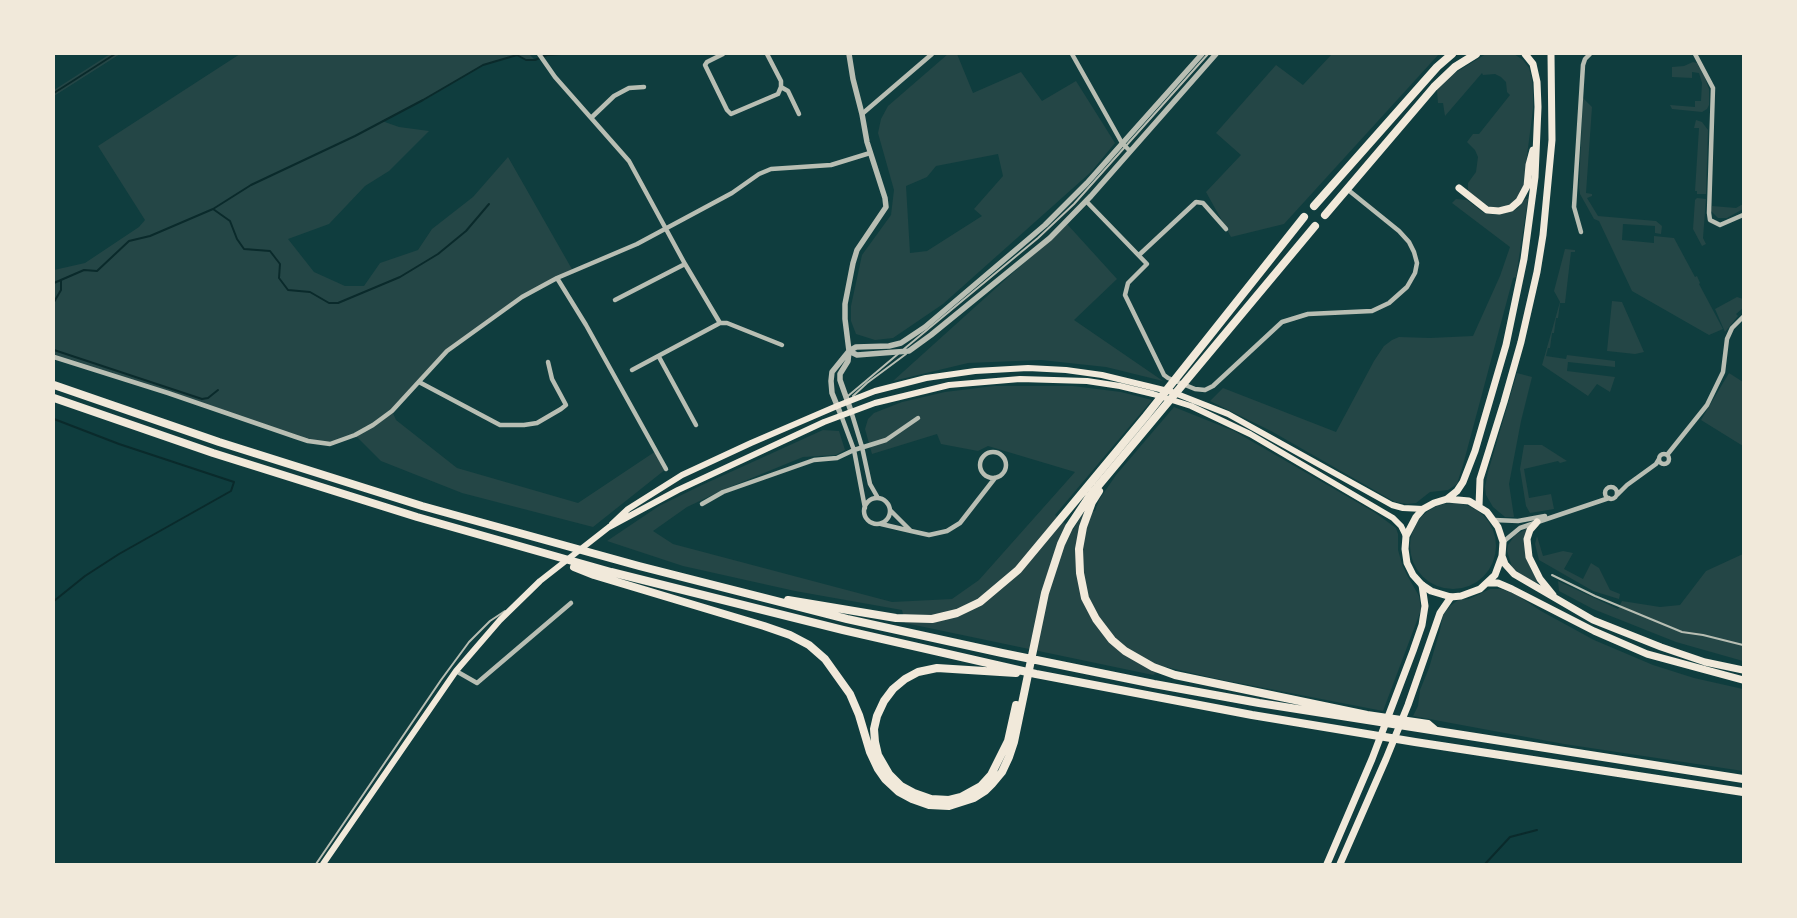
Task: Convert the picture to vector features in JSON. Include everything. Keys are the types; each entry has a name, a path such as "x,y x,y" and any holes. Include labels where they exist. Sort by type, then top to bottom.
{"highway":[{"path":"1314,206 1437,67 1452,54"},
{"path":"1325,215 1434,86 1456,67 1476,54"},
{"path":"1193,365 1304,217"},
{"path":"730,590 896,618 932,619 957,613 980,602 1018,570 1098,474 1149,418 1315,226"},
{"path":"54,385 219,442 381,494 730,590 847,619 1174,688 1366,717 1428,724 1437,731"},
{"path":"54,398 310,485 544,554 658,585 842,630 1036,674 1242,713 1415,742 1743,792"},
{"path":"1037,618 1052,569 1069,527 1089,497 1107,476 1149,418"},
{"path":"544,554 594,575 764,626 790,635 809,645 825,659 850,694 859,715 870,752 885,780 899,792 912,799 929,805 948,806 962,802 985,791 1002,772 1009,757 1014,742 1020,699 1047,568 1065,525 1098,474"},
{"path":"1107,476 1092,502 1083,528 1079,549 1080,573 1085,598 1096,619 1112,640 1136,659 1175,674 1419,728 1743,779"},
{"path":"1020,699 1001,759 991,775 980,786 962,797 949,800 931,799 914,793 901,786 888,774 878,755 874,729 877,716 884,701 893,689 905,679 918,672 937,668 1036,674"}],"main road":[{"path":"1447,499 1457,491 1463,482 1472,458 1506,344 1524,259 1535,177 1538,132 1536,72 1533,64 1525,54"},
{"path":"1479,506 1480,479 1521,342 1537,272 1543,235 1552,140 1551,54"},
{"path":"1459,188 1487,210 1499,211 1511,208 1519,201 1527,186 1529,165 1538,132"},
{"path":"609,527 617,517 628,509 682,475 847,400 896,385 957,372 1028,368 1066,370 1102,375 1172,392 1220,411 1392,504 1403,508 1424,510"},
{"path":"322,864 456,671 500,620 540,582 609,527 678,490 787,438 851,411 916,392 980,381 1053,379 1087,381 1120,386 1154,394 1191,406 1250,434 1393,518 1401,526 1406,536"},
{"path":"1447,499 1463,500 1479,506 1494,520 1503,542 1502,556 1495,575 1488,583 1471,594 1450,597 1431,591 1413,575 1407,563 1406,536 1416,517 1434,503 1447,499"},
{"path":"1537,522 1530,530 1527,539 1529,557 1540,579 1557,599"},
{"path":"1502,556 1505,564 1514,574 1593,620 1631,636 1706,662 1743,670"},
{"path":"1488,583 1498,583 1512,589 1594,631 1648,654 1743,680"},
{"path":"1326,864 1372,759 1422,625 1425,606 1422,585"},
{"path":"1340,864 1400,723 1440,613 1450,597"}],"street":[{"path":"539,54 629,161 685,264 720,323"},
{"path":"723,54 707,62 705,65 727,110 732,114 778,94 781,81 767,54"},
{"path":"849,54 852,79 870,153 885,198 886,207 857,250 853,263 845,304 849,351 848,361 840,374 840,380 862,447 870,484 878,498 888,503 890,510 888,519 881,524"},
{"path":"862,114 932,54"},
{"path":"1072,54 1126,147"},
{"path":"849,351 856,355 910,351 1050,238 1086,201 1126,147 1202,54"},
{"path":"995,478 986,476 981,470 980,465 983,457 990,452 995,452 1002,456 1006,467 1002,474 995,478 960,523 947,531 929,535 873,523 867,519 854,450 831,388 832,372 849,351 856,348 889,346 901,343 918,332 1045,226 1126,147 1216,54"},
{"path":"1581,232 1574,207 1583,65 1585,59 1590,54"},
{"path":"1695,54 1713,88 1710,220 1720,225 1743,215"},
{"path":"591,118 614,96 629,88 644,87"},
{"path":"781,87 788,91 799,114"},
{"path":"54,356 308,441 330,444 355,435 374,425 392,411 447,351 522,297 557,278 667,229 732,193 759,174 771,169 831,165 870,153"},
{"path":"1086,201 1147,264 1128,283 1125,295 1161,369 1168,378 1195,389 1205,390 1213,386 1282,322 1308,314 1365,313 1382,308 1394,300 1407,287 1415,273 1417,263 1414,252 1405,236 1347,188"},
{"path":"1140,255 1196,202 1203,203 1226,229"},
{"path":"615,300 685,264"},
{"path":"557,278 666,469"},
{"path":"1503,542 1520,528 1598,501 1607,496 1614,498 1627,485 1656,464 1662,455 1667,455 1707,405 1723,372 1727,339 1732,328 1743,317"},
{"path":"632,370 720,323 727,323 782,345"},
{"path":"659,357 696,425"},
{"path":"419,382 500,425 537,423 566,405 552,379 548,362"},
{"path":"702,504 722,492 814,460 837,458 862,447 886,440 918,418"},
{"path":"1656,464 1665,464 1669,461 1667,455"},
{"path":"1659,459 1662,464"},
{"path":"1607,496 1607,488 1627,485"},
{"path":"1614,488 1617,495"},
{"path":"865,508 870,501 878,498"},
{"path":"890,510 911,531"},
{"path":"1494,520 1506,521 1552,517"},
{"path":"456,671 476,683 571,603"}],"lane":[{"path":"847,400 900,352 1038,238 1074,204 1208,54"},
{"path":"847,400 910,351"},
{"path":"1552,575 1595,596 1682,632 1743,645"},
{"path":"316,864 469,642 490,622 521,599"}],"shaded area":[{"path":"110,54 120,54 54,96 54,90"},
{"path":"240,54 529,54 535,60 526,60 517,55 483,65 426,99 382,121 399,127 429,131 389,171 365,186 329,224 288,239 314,272 345,286 364,286 380,263 418,250 432,229 473,197 508,157 573,271 540,287 447,351 392,411 396,420 457,468 578,503 656,451 666,469 593,527 462,493 381,461 355,435 330,444 308,441 54,357 54,270 85,263 139,227 145,220 98,146"},
{"path":"948,54 957,54 973,93 1021,72 1042,101 1076,81 1115,143 1091,172 943,304 893,338 875,340 856,334 851,321 851,306 862,255 891,215 894,190 878,133 881,119 888,106","holes":["998,154 1003,176 974,209 982,216 927,251 910,253 906,186 927,177 936,166"]},
{"path":"1332,54 1439,54 1284,224 1231,237 1206,192 1241,155 1216,133 1276,65 1303,85"},
{"path":"1486,54 1514,54 1523,60 1529,68 1533,94 1533,109 1523,187 1514,203 1506,207 1496,208 1488,206 1468,192 1468,183 1476,172 1478,157 1475,150 1467,142 1473,134 1479,134 1510,95 1507,92 1506,82 1495,74 1483,75 1482,73 1445,116 1443,103 1438,103 1437,91 1438,86 1445,79"},
{"path":"1693,62 1697,63 1705,78 1709,89 1709,105 1702,112 1672,109 1670,105 1695,107 1695,101 1701,101 1702,83 1699,73 1692,72 1692,78 1672,77 1672,67 1684,66"},
{"path":"1583,98 1592,107 1586,193 1592,194 1592,196 1587,198 1598,216 1656,221 1662,226 1661,234 1655,233 1655,226 1623,224 1622,240 1654,243 1654,236 1674,238 1695,277 1697,276 1699,284 1723,329 1709,335 1632,291 1599,221 1594,219 1580,194"},
{"path":"1696,120 1702,122 1708,130 1706,194 1697,194 1697,191 1695,191 1699,128 1694,128"},
{"path":"1697,198 1706,199 1703,238 1706,244 1702,246 1693,229 1695,200"},
{"path":"1456,199 1467,200 1484,213 1496,215 1513,211 1525,199 1528,199 1516,277 1513,278 1457,484 1448,490 1430,492 1416,503 1395,502 1271,431 1210,401 1223,388 1336,432 1374,361 1384,346 1392,340 1399,337 1473,336 1500,276 1510,247 1452,203"},
{"path":"1743,204 1743,209 1727,218 1718,218 1711,211 1712,206 1736,208"},
{"path":"1067,224 1117,279 1074,320 1163,381 1106,367 1041,360 968,363 893,381"},
{"path":"1565,249 1575,250 1575,252 1571,252 1565,303 1560,303 1558,318 1556,318 1554,333 1552,333 1550,348 1548,348 1546,356 1566,359 1567,355 1615,361 1615,367 1568,362 1567,371 1615,377 1610,392 1597,384 1588,396 1542,365 1560,302 1554,291"},
{"path":"1737,297 1743,299 1743,308 1736,314 1738,316 1725,332 1715,309"},
{"path":"1612,301 1622,302 1644,352 1635,354 1607,351"},
{"path":"1517,373 1532,377 1521,421 1509,484 1514,517 1505,517 1493,507 1486,495 1485,487"},
{"path":"1729,373 1743,382 1743,446 1701,420"},
{"path":"994,386 1073,386 1121,392 1152,400 1055,515 1073,530 1083,513 1095,511 1099,500 1116,475 1174,407 1234,431 1374,512 1396,528 1398,550 1402,564 1419,596 1421,610 1383,711 1166,667 1153,675 905,623 902,610 795,591 683,566 607,541 659,506 702,485 823,430 839,431 845,450 836,455 803,457 725,489 687,507 653,531 673,544 892,602 952,599 979,580 1075,472 988,446 978,451 941,444 937,434 872,454 865,429 868,419 874,413 902,402 945,392"},
{"path":"1524,445 1542,445 1567,461 1560,463 1558,461 1524,469 1529,498 1551,494 1554,509 1530,513 1526,506 1520,469"},
{"path":"1445,503 1461,503 1470,506 1484,515 1493,529 1496,546 1493,563 1484,577 1470,586 1461,589 1445,589 1429,582 1417,570 1410,554 1410,538 1417,522 1429,510"},
{"path":"1528,528 1527,558 1531,570 1538,581 1537,583 1523,576 1512,567 1507,551 1508,545 1515,535"},
{"path":"1537,536 1543,556 1563,551 1573,553 1564,569 1583,579 1591,563 1599,568 1610,590 1620,594 1619,599 1593,591 1539,560 1535,544"},
{"path":"1743,554 1743,661 1676,642 1593,609 1559,591 1558,581 1618,609 1622,601 1660,607 1680,605 1706,571"},
{"path":"1490,589 1501,589 1515,594 1541,611 1594,640 1653,665 1694,678 1743,689 1743,771 1564,744 1413,716 1418,706 1420,690 1429,668 1443,615 1458,600 1469,599"}],"waterway":[{"path":"54,93 115,54"},
{"path":"54,283 84,270 97,271 129,241 150,236 213,209 251,185 355,136 423,100 483,65 517,55 526,60 535,60 547,55 561,54"},
{"path":"213,209 230,221 237,239 244,249 270,251 280,264 279,278 288,290 310,292 329,303 338,303 400,277 438,254 466,231 489,204"},
{"path":"54,302 61,290 61,281"},
{"path":"54,350 202,399 208,398 218,390"},
{"path":"54,419 119,444 234,482 231,491 119,554 85,576 54,601"},
{"path":"1485,864 1510,837 1537,830"}]}
